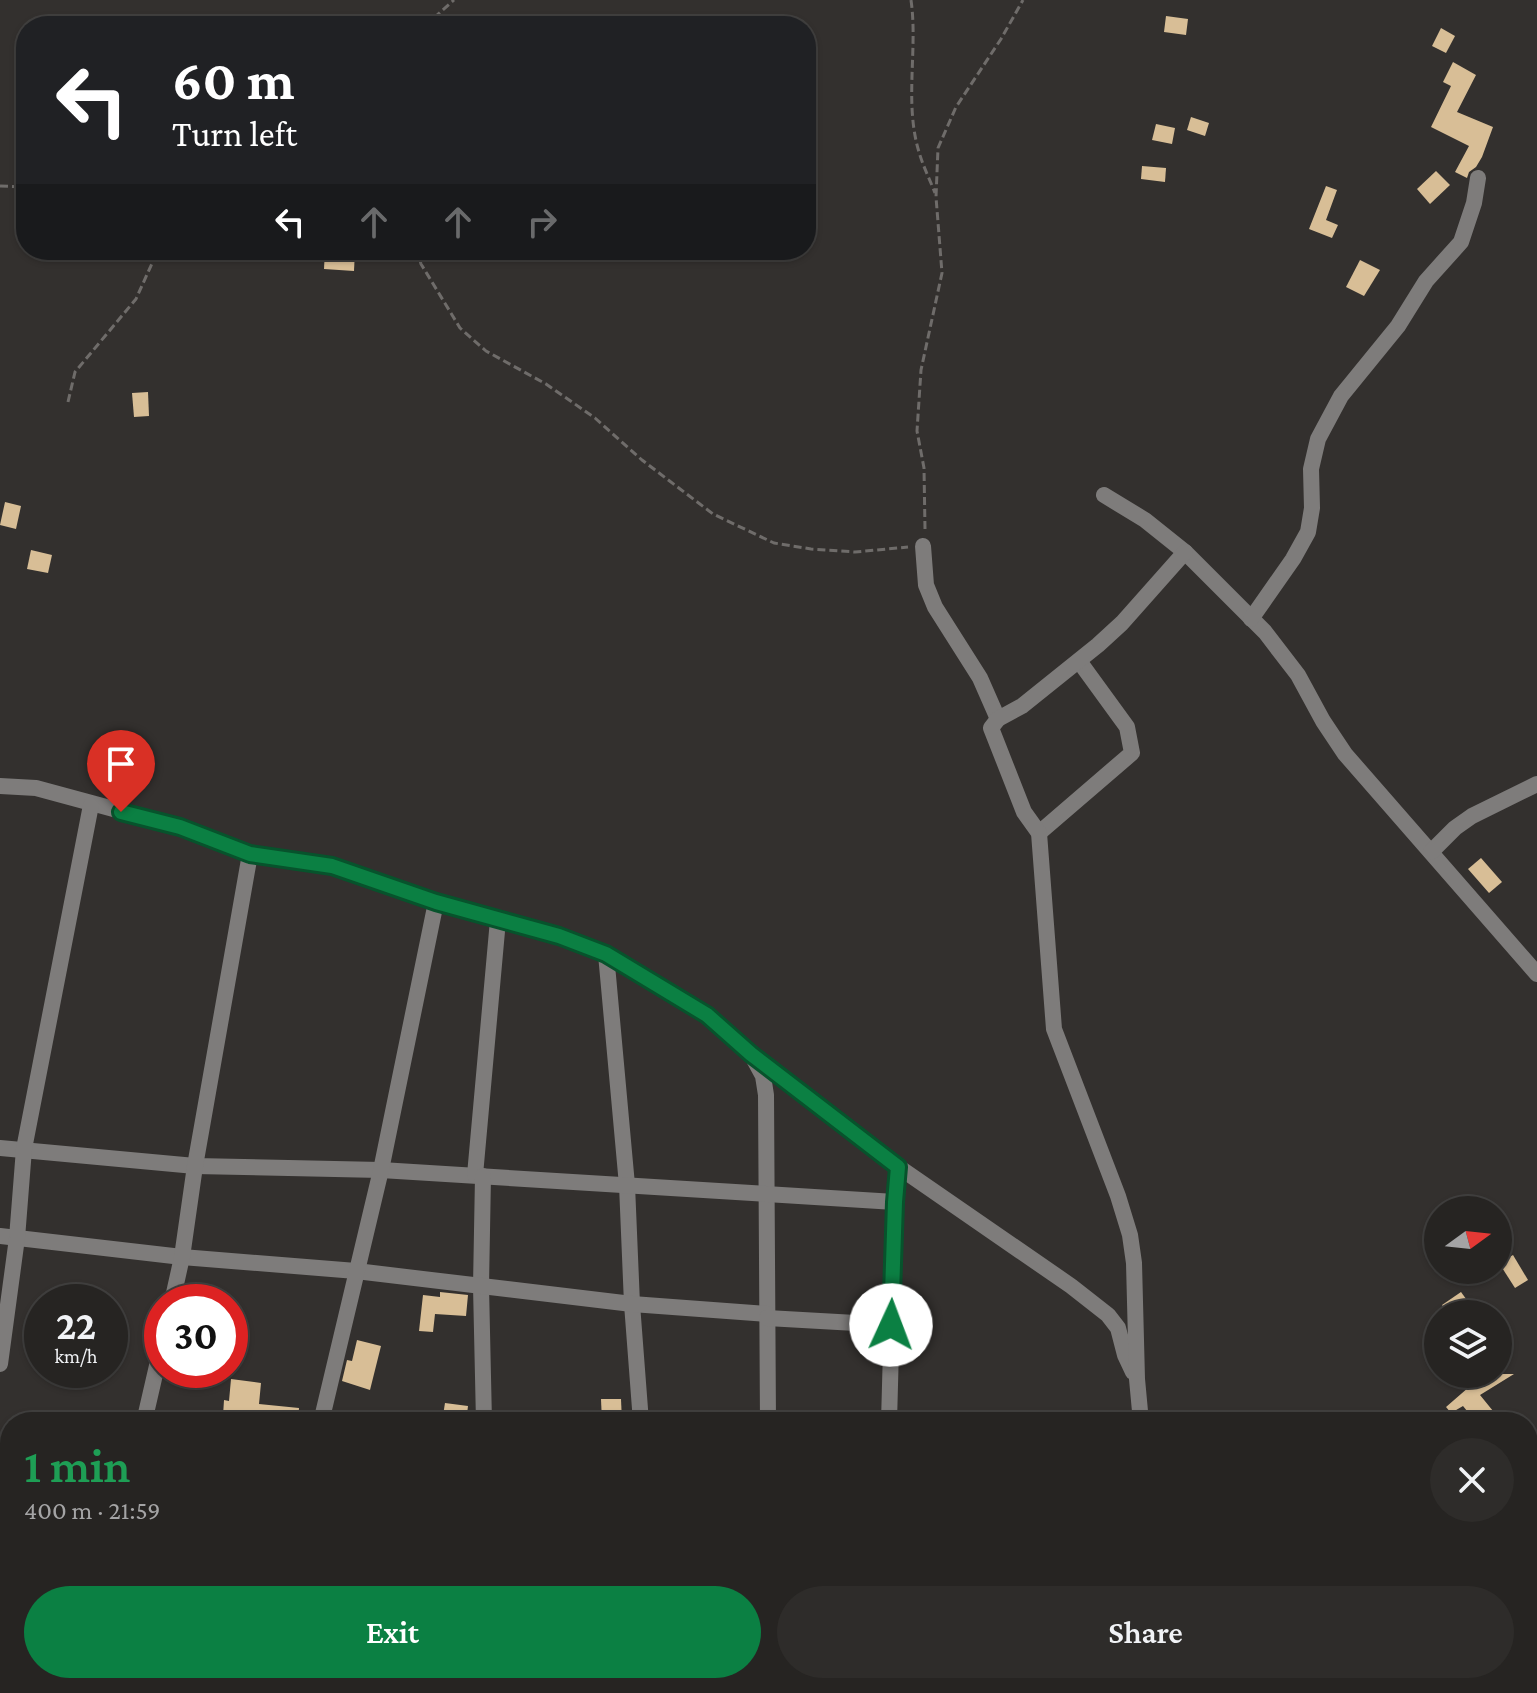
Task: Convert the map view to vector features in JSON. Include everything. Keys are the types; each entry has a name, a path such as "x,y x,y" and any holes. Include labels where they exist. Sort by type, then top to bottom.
{"street":[{"path":"1251,619 1308,532 1312,508 1311,469 1318,439 1341,396 1398,326 1426,281 1461,242 1474,203 1478,178"},
{"path":"1104,495 1145,520 1185,552 1265,632 1298,675 1345,754 1537,974"},
{"path":"923,546 926,585 935,607 980,678 998,719"},
{"path":"1140,1412 1134,1263 1130,1235 1054,1029 1039,833 1024,812 991,728 998,719 1022,706 1079,661 1122,623 1185,552"},
{"path":"1039,833 1132,753 1127,727 1079,661"},
{"path":"1431,852 1472,816 1537,784"},
{"path":"0,786 36,788 180,827 250,854 332,866 436,902 559,936 606,954 707,1015 751,1054 898,1167 1108,1315 1118,1328 1125,1355 1137,1379"},
{"path":"0,1364 8,1237 91,805"},
{"path":"176,1284 250,854"},
{"path":"323,1412 381,1170 436,902"},
{"path":"484,1412 479,1176 498,920"},
{"path":"606,954 627,1185 640,1412"},
{"path":"751,1054 763,1076 766,1095 768,1412"},
{"path":"0,1148 195,1166 381,1170 895,1202"},
{"path":"889,1412 898,1167"},
{"path":"8,1237 182,1257 356,1271 632,1304 891,1325"},
{"path":"146,1412 152,1388"}],"path":[{"path":"436,16 454,0"},
{"path":"911,0 914,23 913,99 918,150 936,197"},
{"path":"420,260 460,328 486,351 546,384 595,418 642,460 713,514 774,543 811,549 855,552 923,546 926,510 924,468 917,431 921,370 942,273 936,197 938,148 956,107 1023,0"},
{"path":"68,402 75,372 136,299 154,260"}],"building":[{"path":"1166,16 1188,19 1186,35 1164,32"},
{"path":"1441,28 1455,36 1446,53 1432,46"},
{"path":"1453,62 1476,75 1457,112 1493,127 1482,157 1467,178 1455,172 1469,146 1431,127 1451,86 1443,82"},
{"path":"1191,117 1209,123 1205,136 1187,130"},
{"path":"1156,124 1175,128 1172,144 1152,140"},
{"path":"1142,166 1166,168 1165,182 1141,179"},
{"path":"1436,171 1450,185 1430,204 1417,189"},
{"path":"1326,186 1337,190 1326,220 1338,225 1332,238 1309,229"},
{"path":"324,260 355,260 354,271 324,269"},
{"path":"1360,260 1380,270 1364,296 1346,287"},
{"path":"148,392 149,416 134,417 132,393"},
{"path":"5,502 21,506 16,529 0,525"},
{"path":"31,550 52,555 48,573 27,569"},
{"path":"1481,858 1502,882 1489,893 1468,869"},
{"path":"1512,1256 1528,1280 1515,1288 1512,1283"},
{"path":"440,1292 468,1295 466,1316 435,1314 433,1332 419,1331 423,1295 440,1297"},
{"path":"1461,1292 1467,1300 1449,1300"},
{"path":"357,1340 381,1346 370,1390 342,1381 347,1360 352,1361"},
{"path":"248,1381 261,1383 259,1404 299,1408 299,1412 223,1412 224,1400 229,1401 230,1388 248,1388"},
{"path":"1468,1388 1491,1388 1480,1395 1494,1412 1468,1412 1463,1406 1450,1412 1446,1407"},
{"path":"601,1399 621,1399 622,1412 602,1412"},
{"path":"445,1403 468,1406 467,1412 444,1412"}],"route":[{"path":"121,812 180,827 250,854 332,866 436,902 559,936 606,954 707,1015 751,1054 898,1167 891,1325"}]}
